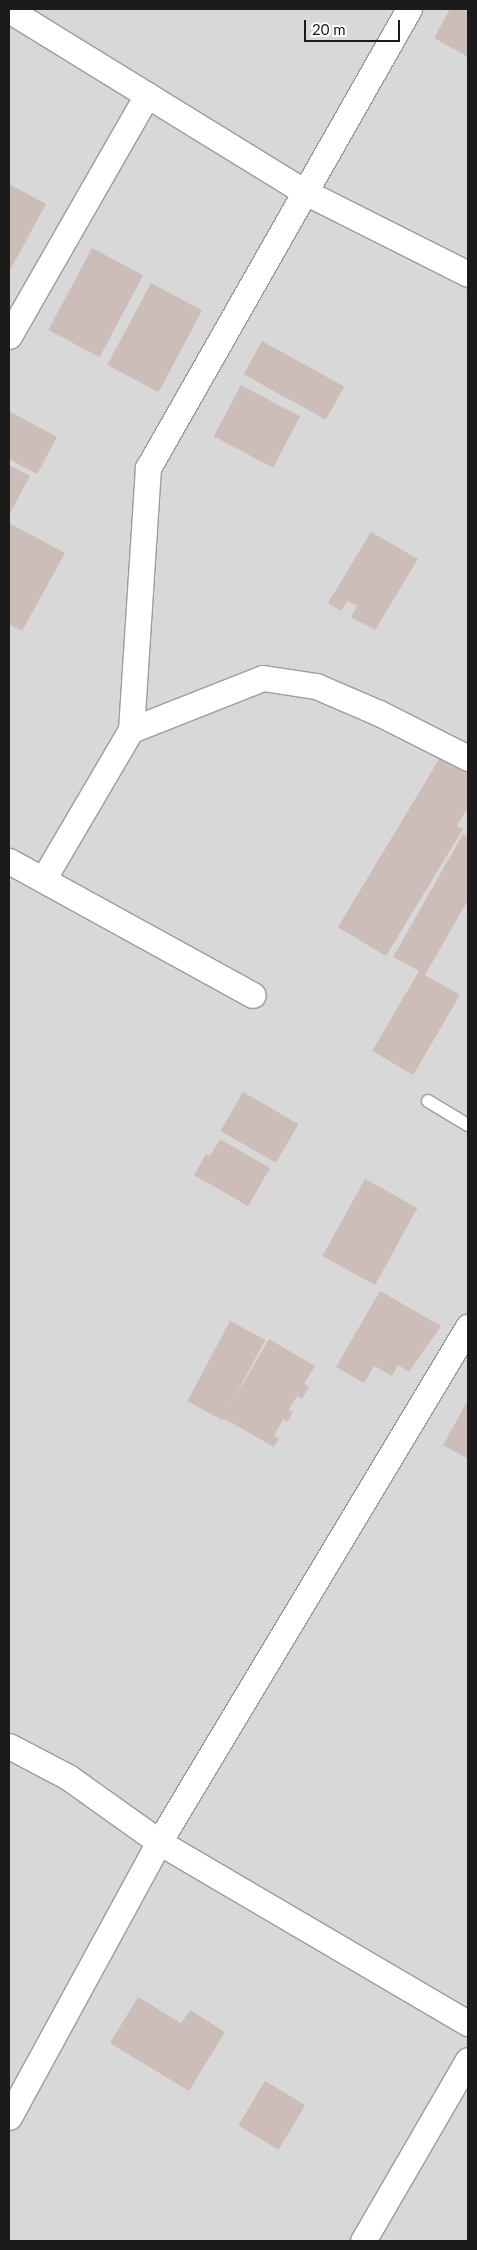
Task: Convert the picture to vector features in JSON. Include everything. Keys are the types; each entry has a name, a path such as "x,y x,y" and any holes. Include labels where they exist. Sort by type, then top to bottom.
{"street":[{"path":"44,878 131,730 148,468 409,9"},
{"path":"9,10 305,192 468,274"},
{"path":"9,336 147,95"},
{"path":"131,730 263,678 284,679 316,686 379,713 468,758"},
{"path":"9,861 44,878 252,994"},
{"path":"9,2116 159,1842 468,1327"},
{"path":"9,1746 68,1777 159,1842 468,2023"},
{"path":"363,2241 468,2060"}],"lane":[{"path":"428,1101 468,1125"}],"shaded area":[{"path":"9,9 468,9 468,2241 9,2241"}],"building":[{"path":"450,9 468,11 468,57 434,38"},
{"path":"9,184 46,204 9,272"},
{"path":"92,248 143,275 100,357 48,330"},
{"path":"151,283 202,310 159,392 107,365"},
{"path":"262,341 344,387 326,420 244,374"},
{"path":"241,385 300,416 273,468 214,436"},
{"path":"9,411 57,437 37,474 9,459"},
{"path":"9,465 30,476 9,515"},
{"path":"9,523 65,553 22,631 9,624"},
{"path":"371,532 418,559 375,630 351,617 357,606 347,601 341,611 328,603"},
{"path":"441,756 468,772 468,807 457,826 463,829 386,956 338,927"},
{"path":"463,834 468,837 468,900 425,975 460,995 413,1075 372,1051 419,971 393,957"},
{"path":"243,1092 298,1124 276,1163 221,1131"},
{"path":"220,1139 270,1168 248,1206 194,1175 206,1154 210,1156"},
{"path":"365,1179 417,1208 375,1285 322,1256"},
{"path":"380,1291 441,1326 409,1372 398,1365 392,1376 374,1366 364,1383 336,1367"},
{"path":"230,1321 265,1340 223,1420 187,1401"},
{"path":"269,1339 315,1366 304,1384 309,1387 302,1399 297,1396 289,1410 293,1412 287,1422 283,1419 274,1436 279,1439 274,1447 223,1418"},
{"path":"468,1400 468,1459 443,1445"},
{"path":"138,1997 181,2023 190,2010 225,2032 189,2091 110,2043"},
{"path":"265,2081 305,2105 279,2150 238,2126"}]}
